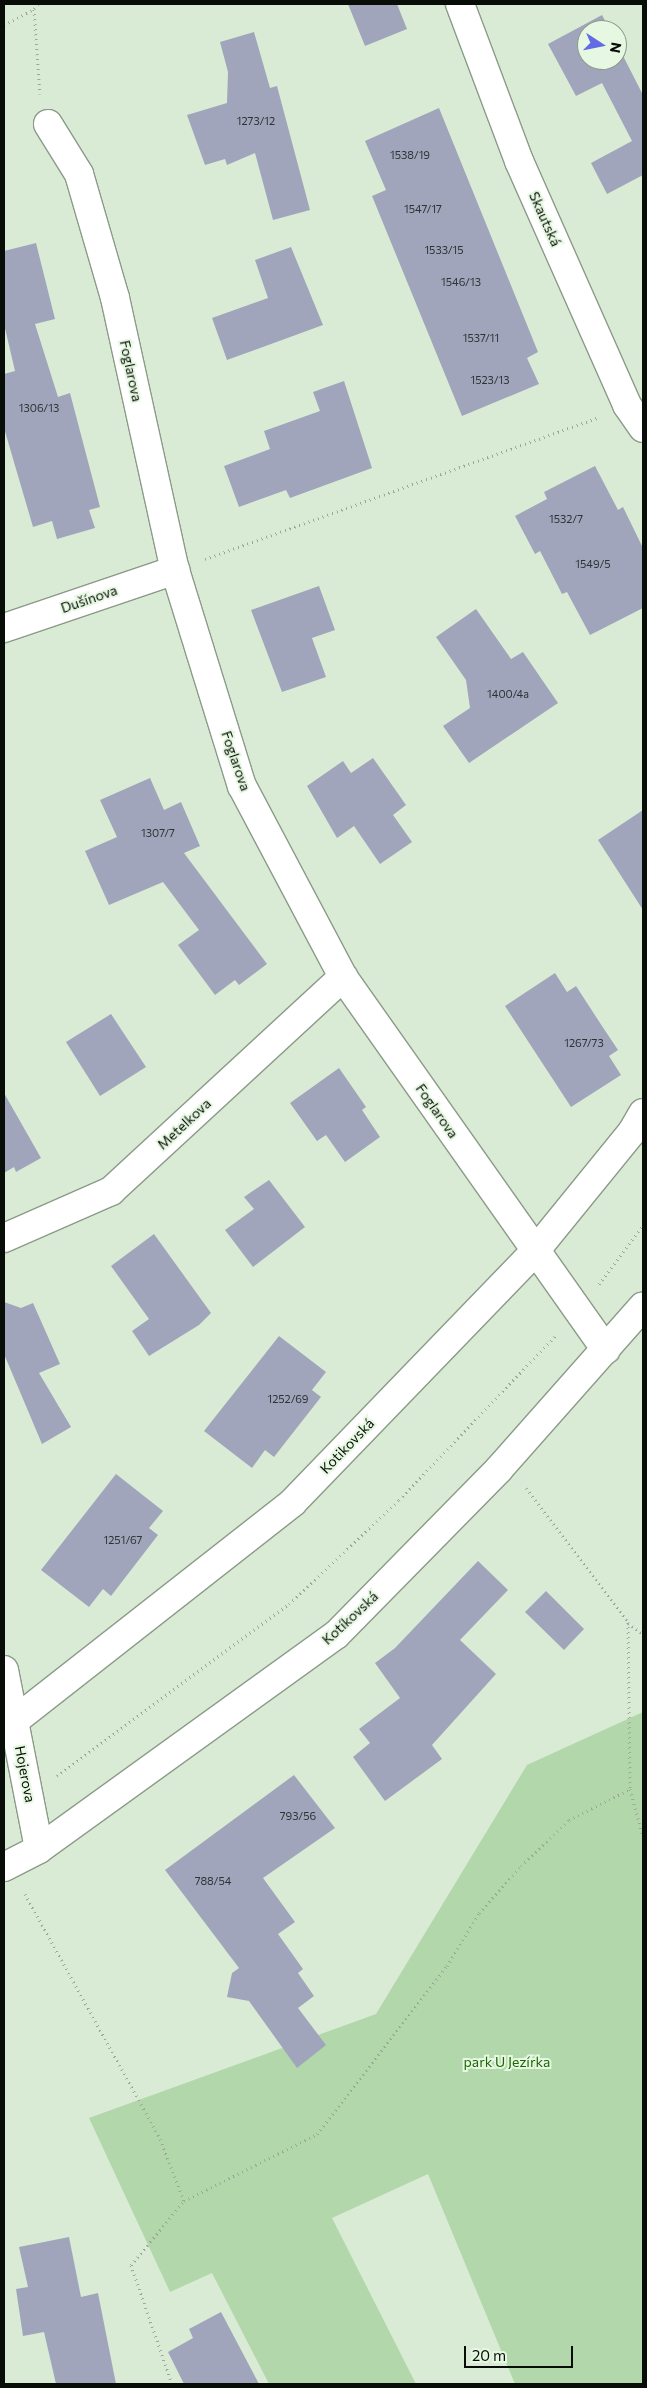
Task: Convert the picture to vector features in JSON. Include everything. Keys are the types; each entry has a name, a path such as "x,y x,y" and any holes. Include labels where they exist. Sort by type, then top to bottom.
{"street":[{"name":"Skautská","path":"460,4 520,161 635,400 643,428"},
{"name":"Foglarova","path":"48,124 79,174 115,298 175,570 242,786 343,977 606,1350"},
{"name":"Dušínova","path":"4,628 175,570"},
{"name":"Metelkova","path":"4,1238 111,1192 343,977"},
{"name":"Kotikovská","path":"9,1726 293,1502 536,1250 632,1132 643,1112"},
{"name":"Kotíkovská","path":"6,1866 39,1849 336,1635 499,1469 643,1306"},
{"name":"Hojerova","path":"4,1670 9,1726 29,1796 39,1849"}],"path":[{"path":"4,25 34,9 38,4"},
{"path":"34,9 36,80 48,124"},
{"path":"175,570 540,441 635,400"},
{"path":"29,1796 289,1604 399,1500 578,1311 643,1225"},
{"path":"520,1480 628,1622 643,1634"},
{"path":"628,1622 630,1789 643,1836"},
{"path":"172,2384 131,2265 184,2201 317,2134 447,1966 479,1913 520,1866 569,1820 630,1789"},
{"path":"6,1866 160,2139 184,2201"}],"green space":[{"name":"park U Jezírka","path":"643,1712 643,2384 515,2384 428,2174 332,2218 416,2384 269,2384 212,2273 170,2292 89,2118 376,2014 527,1765"}],"building":[{"path":"348,4 397,4 407,29 365,46"},
{"path":"602,15 605,20 593,20"},
{"path":"577,28 577,70 627,70 627,64 643,95 643,175 607,194 591,163 632,141 602,83 576,96 548,44"},
{"path":"254,32 270,88 277,86 310,210 273,220 255,153 227,165 225,159 205,165 187,115 227,103 228,72 220,42"},
{"path":"439,108 538,352 527,358 539,384 462,416 372,196 386,190 365,141"},
{"path":"36,243 55,319 35,324 58,397 70,393 100,507 89,510 95,528 57,539 52,521 33,527 4,428 4,374 15,371 4,324 4,251"},
{"path":"291,247 323,325 227,360 212,318 268,298 255,260"},
{"path":"344,381 372,468 290,498 286,490 239,507 224,466 270,449 264,431 320,411 313,392"},
{"path":"595,466 618,510 623,507 643,548 643,608 590,635 567,592 562,594 540,551 535,554 515,516 547,499 544,492"},
{"path":"319,586 335,630 312,638 326,677 282,692 251,610"},
{"path":"476,609 511,659 523,652 558,703 469,763 443,726 470,708 466,680 436,637"},
{"path":"373,758 406,805 393,815 412,842 380,864 354,826 337,838 307,786 343,761 351,773"},
{"path":"150,778 164,810 181,802 200,846 184,853 267,964 239,985 235,980 215,995 178,945 199,930 163,882 109,905 85,851 117,837 100,800"},
{"path":"643,810 643,910 598,840"},
{"path":"555,973 567,992 576,986 618,1050 609,1056 621,1075 571,1107 505,1006"},
{"path":"111,1014 146,1067 100,1096 66,1042"},
{"path":"339,1068 366,1107 362,1110 380,1137 345,1162 326,1135 317,1141 290,1103"},
{"path":"4,1093 41,1158 16,1172 14,1167 4,1173"},
{"path":"269,1180 305,1227 253,1267 225,1230 254,1209 244,1197"},
{"path":"154,1234 211,1313 199,1325 149,1356 132,1331 149,1319 111,1266"},
{"path":"4,1302 21,1308 33,1303 60,1364 39,1373 71,1427 42,1444 4,1354"},
{"path":"279,1336 326,1372 312,1390 321,1397 274,1457 265,1450 252,1468 204,1431"},
{"path":"116,1474 163,1511 149,1528 158,1535 111,1596 103,1589 89,1607 41,1570"},
{"path":"478,1561 508,1590 460,1640 496,1674 432,1745 442,1759 385,1801 353,1757 370,1743 359,1729 400,1698 375,1663 395,1648"},
{"path":"546,1591 584,1629 564,1650 525,1612"},
{"path":"294,1775 335,1828 263,1878 295,1922 278,1934 303,1969 298,1973 314,1996 298,2008 326,2045 297,2068 249,2001 227,1997 232,1973 239,1968 165,1870"},
{"path":"69,2237 81,2297 98,2293 116,2384 56,2384 44,2332 23,2336 16,2289 28,2287 19,2247"},
{"path":"221,2312 259,2384 184,2384 168,2352 193,2338 189,2329"}]}
